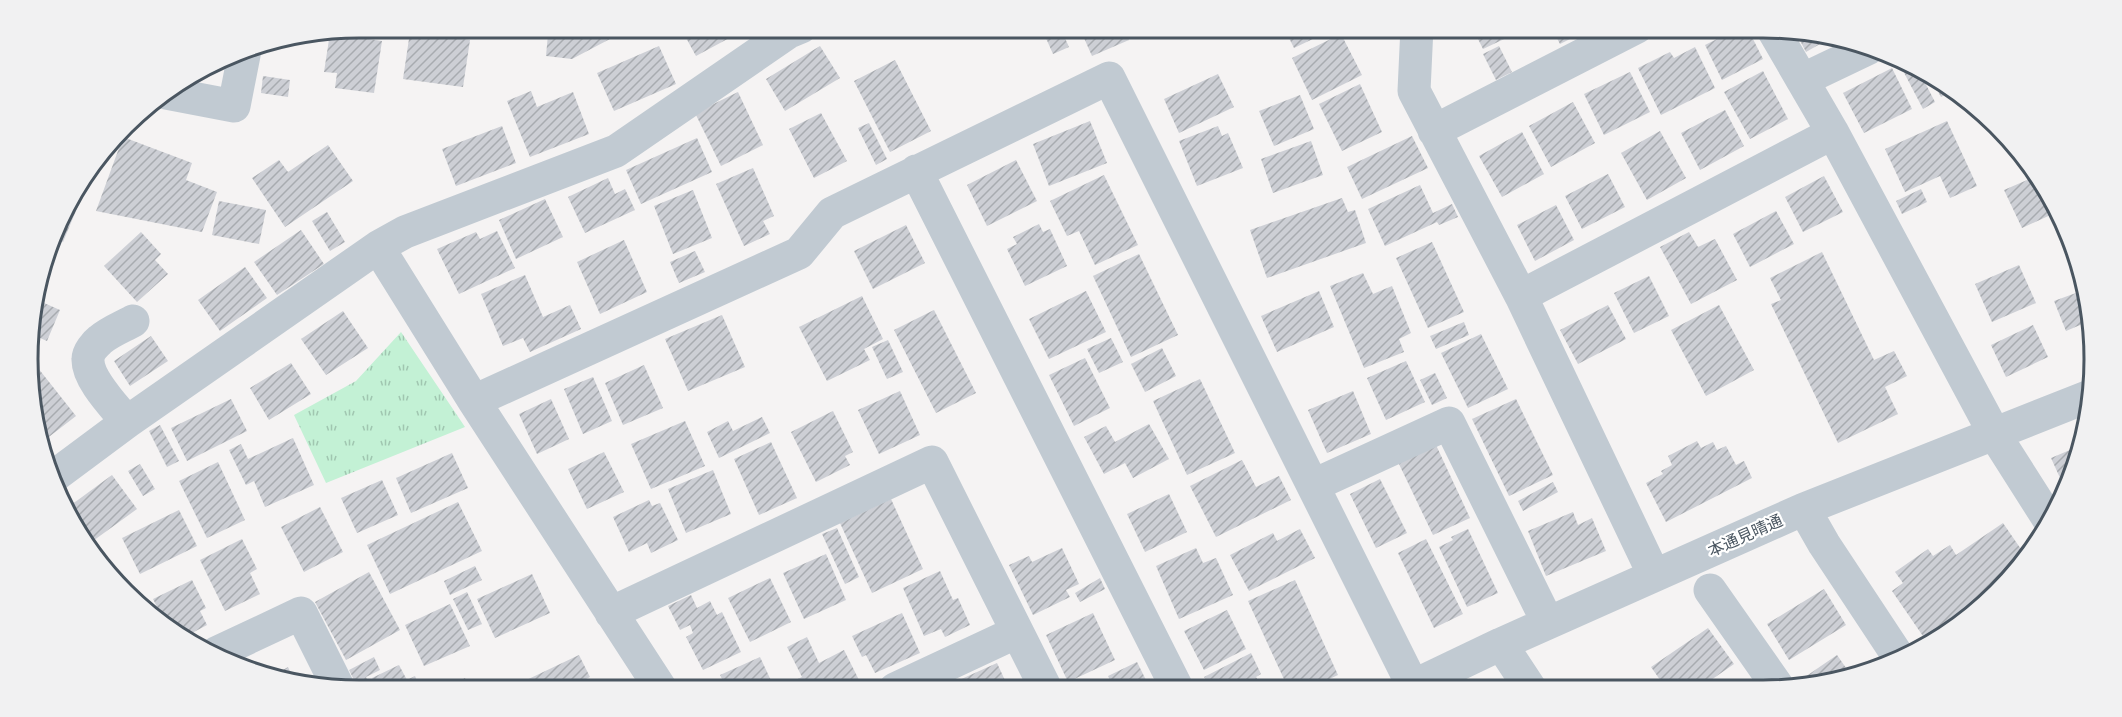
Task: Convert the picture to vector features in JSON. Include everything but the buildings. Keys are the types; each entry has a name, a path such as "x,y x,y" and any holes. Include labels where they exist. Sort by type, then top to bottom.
{"street":[{"path":"59,473 127,422 378,247 405,232 616,151 780,38"},
{"path":"1416,38 1414,91 1521,296 1654,575"},
{"path":"1434,131 1616,38"},
{"path":"1778,38 1833,134 1995,435 2044,513"},
{"path":"1802,80 1860,52"},
{"path":"176,95 234,106 243,59"},
{"path":"474,401 799,253 832,213 1109,78 1314,485 1409,680"},
{"path":"1521,296 1833,134"},
{"path":"916,171 1173,680"},
{"path":"378,247 474,401 655,680"},
{"path":"127,422 98,385 91,372 88,358 92,348 102,338 133,321"},
{"name":"本通見晴通","path":"1426,680 1501,644 1804,509 2082,399"},
{"path":"1314,485 1449,423 1548,623"},
{"path":"611,613 932,462 1041,680"},
{"path":"1804,509 1824,544 1895,651"},
{"path":"1710,590 1773,680"},
{"path":"224,649 301,613 334,679"},
{"path":"914,680 1017,632"},
{"path":"1501,644 1525,680"}],"green space":[{"path":"401,332 465,427 326,483 294,415 356,381"}]}
